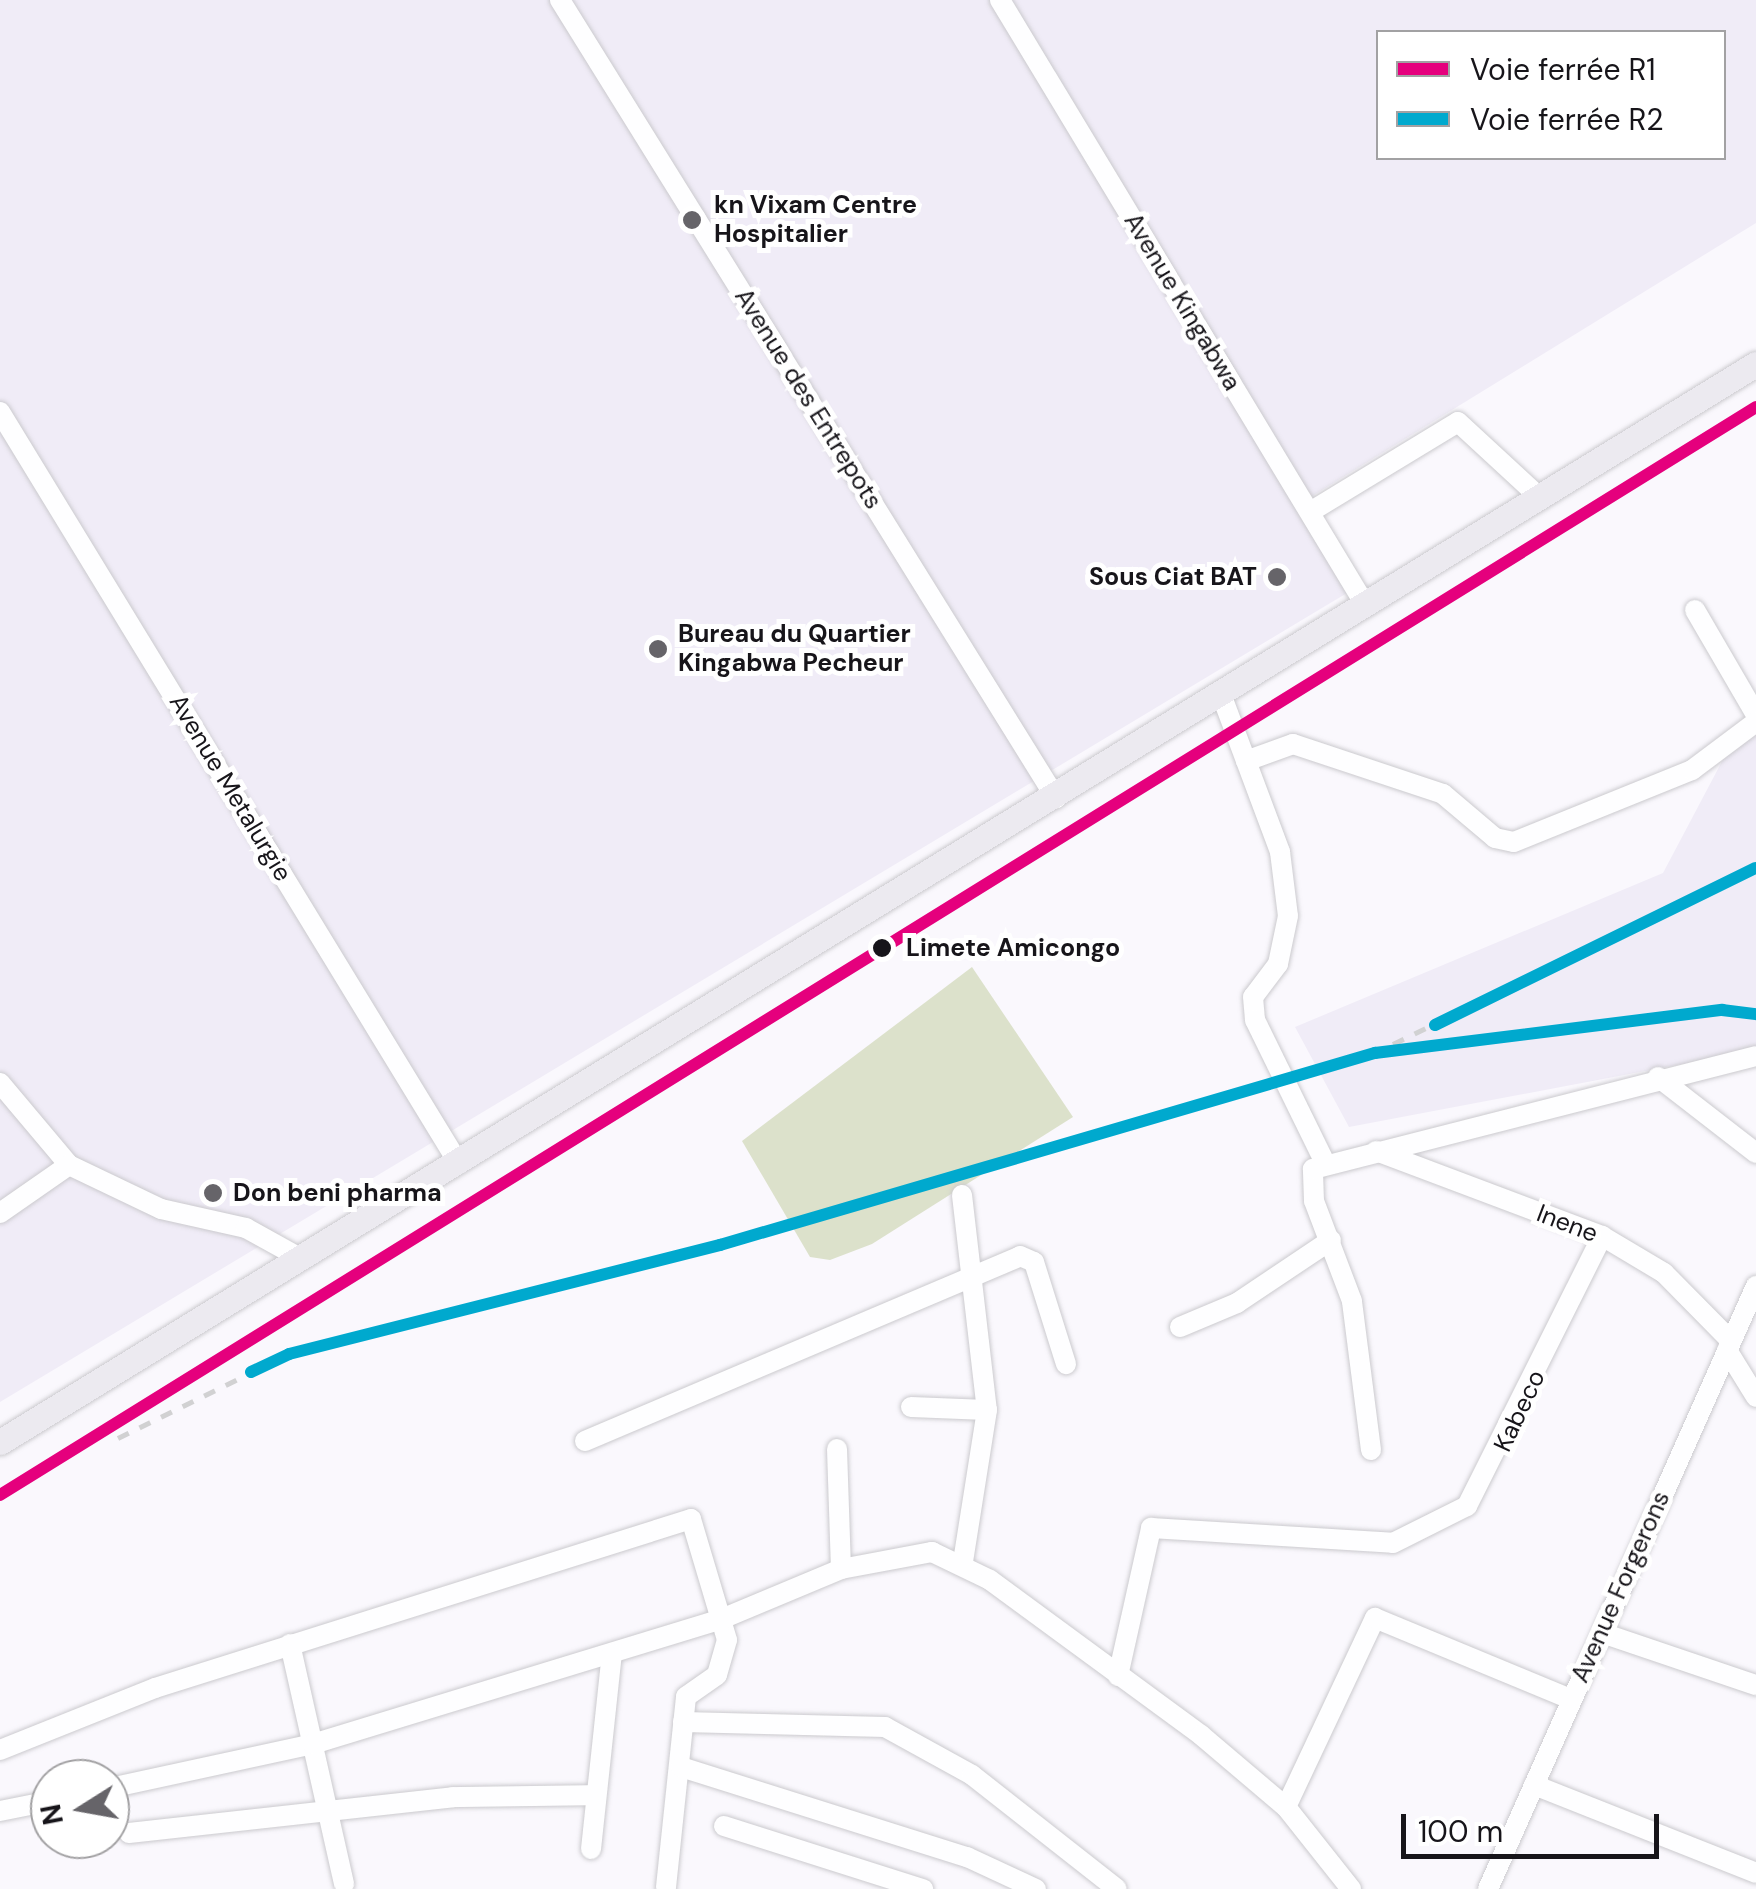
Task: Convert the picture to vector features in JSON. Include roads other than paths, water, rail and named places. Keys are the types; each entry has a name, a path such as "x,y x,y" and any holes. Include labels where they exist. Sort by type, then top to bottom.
{"main road":[{"path":"0,1442 1056,798 1538,495 1756,364"}],"street":[{"name":"Avenue des Entrepots","path":"560,0 1056,798"},
{"name":"Avenue Kingabwa","path":"1000,0 1364,603"},
{"name":"Avenue Metalurgie","path":"0,412 459,1164"},
{"path":"1310,512 1458,422 1538,495"},
{"path":"1695,610 1756,715"},
{"path":"1220,694 1280,852 1288,916 1278,964 1253,997 1255,1020 1325,1163"},
{"path":"1246,761 1293,744 1443,794 1495,838 1514,842 1692,770 1756,722"},
{"path":"1371,1450 1352,1301 1309,1180 1325,1163 1658,1076 1756,1056"},
{"path":"1658,1076 1756,1153"},
{"path":"0,1083 69,1165 161,1208 246,1228 302,1259"},
{"name":"Inene","path":"1376,1151 1602,1236 1664,1273 1729,1345 1756,1397"},
{"path":"0,1213 69,1165"},
{"path":"962,1195 987,1410 963,1562"},
{"name":"Kabeco","path":"1118,1676 1150,1528 1394,1543 1443,1522 1485,1485 1602,1236"},
{"path":"1180,1327 1237,1303 1331,1240"},
{"path":"585,1441 1020,1256 1034,1262 1066,1364"},
{"name":"Avenue Forgerons","path":"1488,1889 1756,1286"},
{"path":"911,1408 987,1410"},
{"path":"837,1449 842,1569"},
{"path":"0,1750 290,1644 515,1580 682,1518 699,1526 724,1618 718,1675 686,1697 666,1888"},
{"path":"130,1784 313,1744 612,1654 724,1618 842,1569 916,1551 963,1562 1118,1676 1286,1807 1350,1889"},
{"path":"1286,1807 1374,1618 1571,1698"},
{"path":"1602,1632 1756,1685"},
{"path":"290,1644 344,1884"},
{"path":"590,1849 612,1654"},
{"path":"683,1722 886,1727 972,1775 1118,1889"},
{"path":"681,1767 916,1840 1036,1889"},
{"path":"1534,1785 1756,1873"},
{"path":"130,1833 329,1810 594,1795"},
{"path":"0,1812 30,1805"},
{"path":"724,1826 923,1889"}],"railway":[{"path":"1393,1044 1756,868"},
{"path":"118,1438 289,1354 720,1245 1375,1053 1722,1010 1756,1014"}],"rail line":[{"name":"R1","path":"0,1495 1756,407"},
{"name":"R2","path":"1435,1025 1756,868"},
{"name":"R2","path":"251,1372 289,1354 720,1245 1375,1053 1722,1010 1756,1014"}],"place":[{"name":"kn Vixam Centre Hospitalier","path":"692,220"},
{"name":"Sous Ciat BAT","path":"1277,577"},
{"name":"Bureau du Quartier Kingabwa Pecheur","path":"658,649"},
{"name":"Limete Amicongo","path":"882,948"},
{"name":"Don beni pharma","path":"213,1193"}]}
